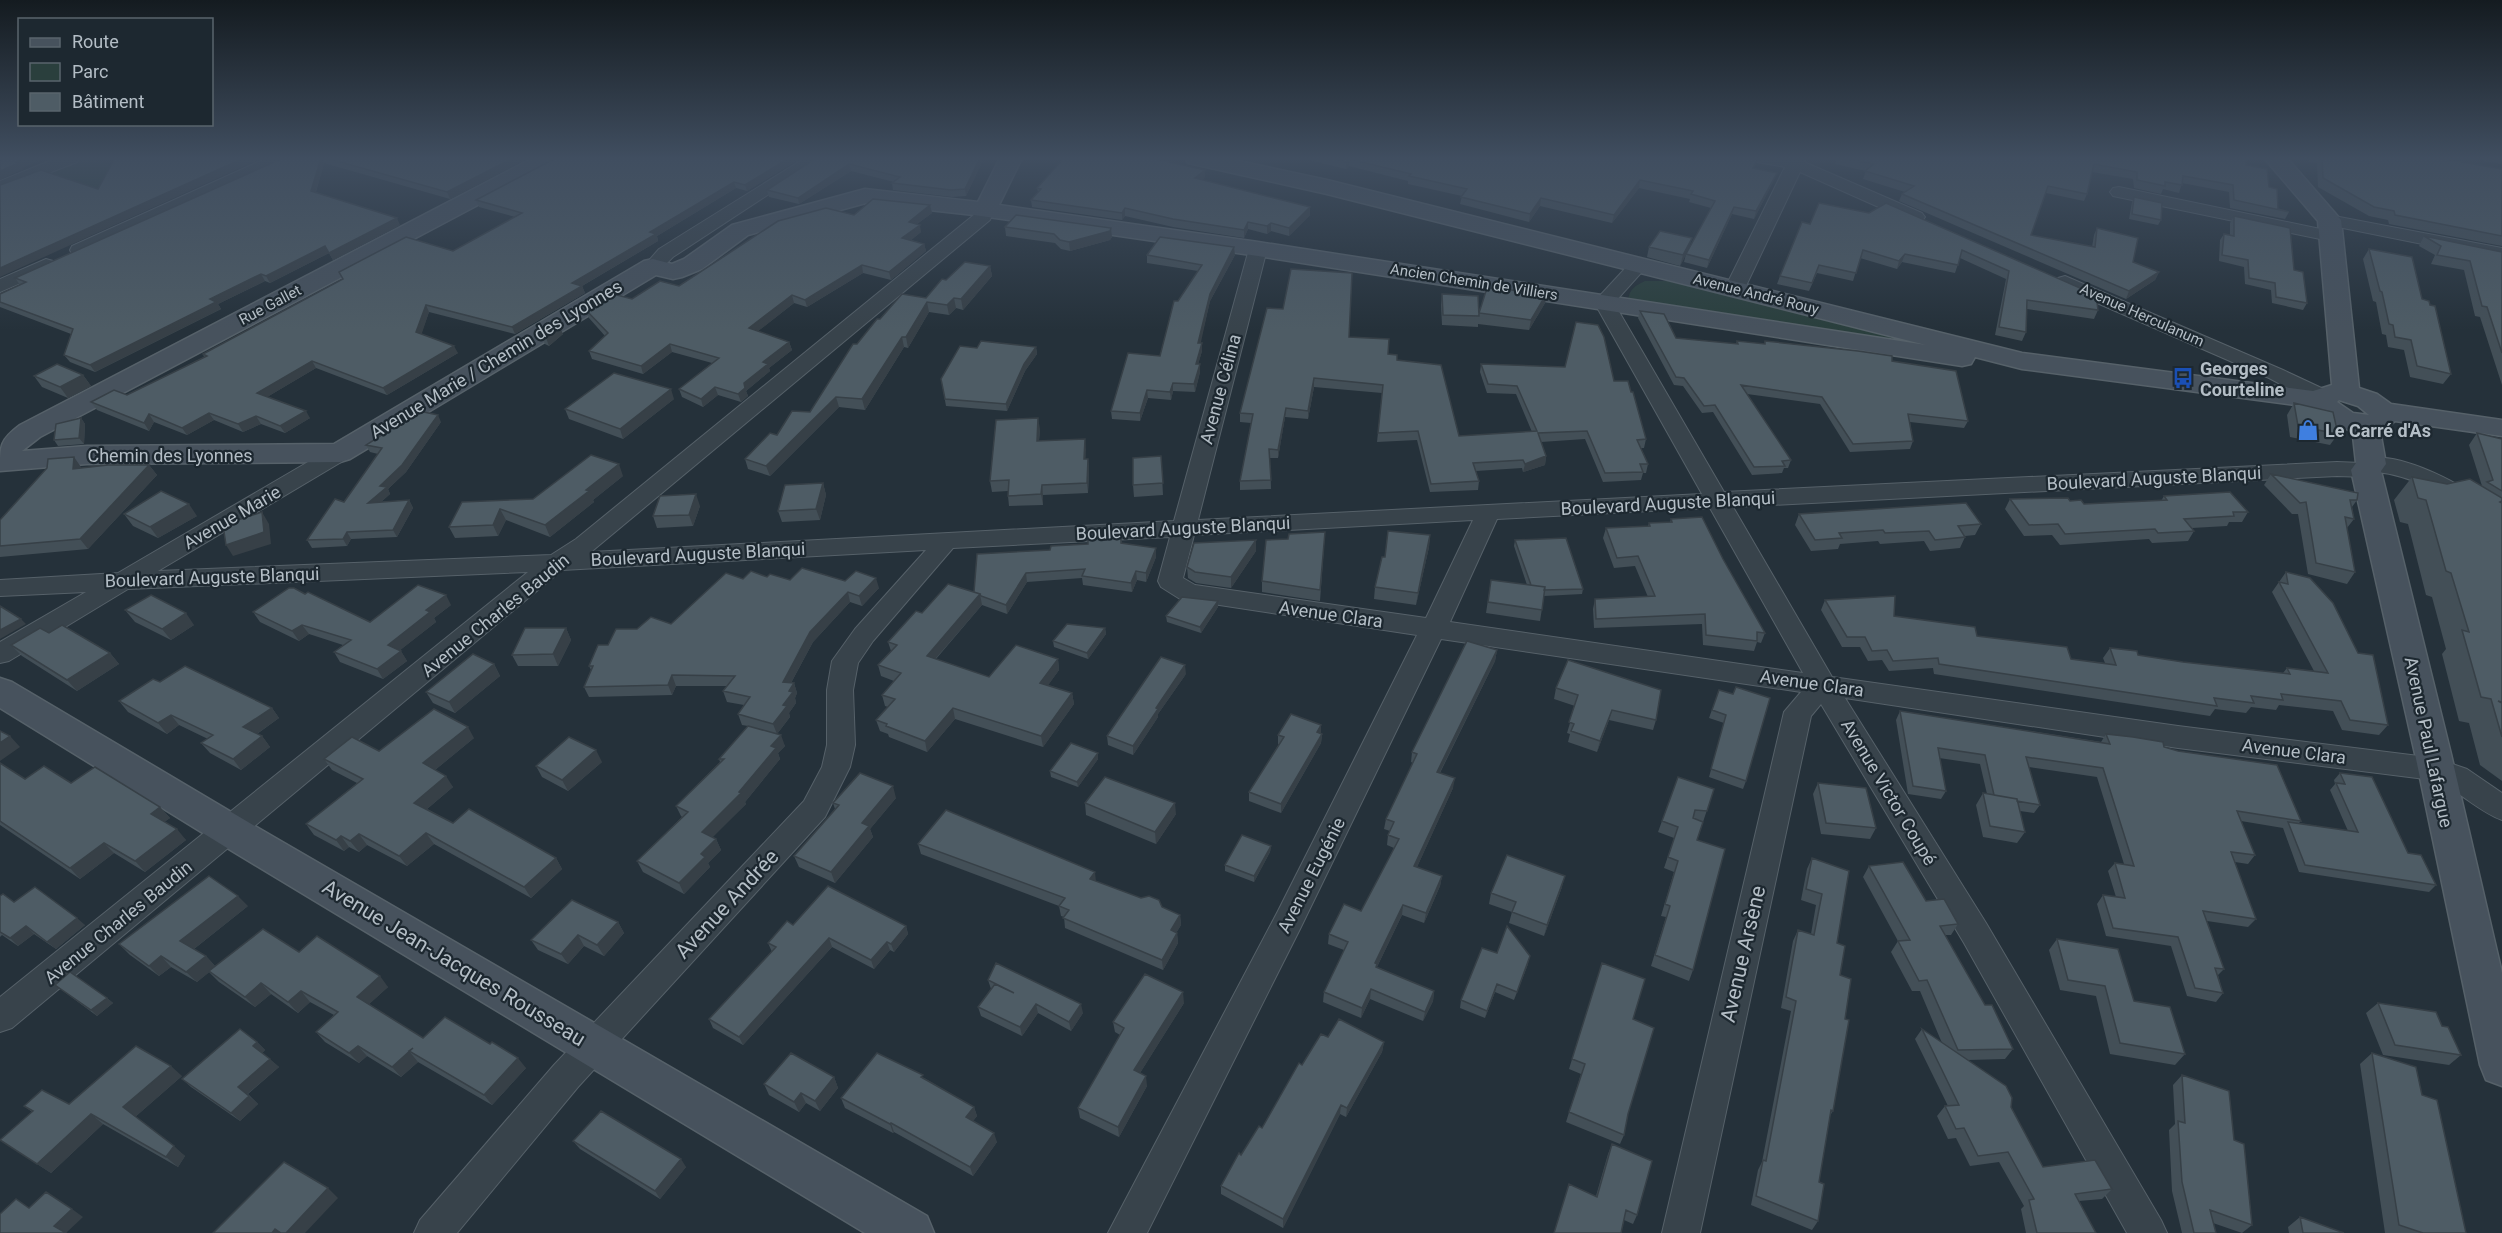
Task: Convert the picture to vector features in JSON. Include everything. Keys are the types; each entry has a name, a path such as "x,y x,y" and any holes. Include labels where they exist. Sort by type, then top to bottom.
{"street":[{"path":"0,286 154,216"},
{"name":"Rue Gallet","path":"0,462 16,440 30,431 440,216"},
{"path":"653,266 666,253 725,216"},
{"name":"Ancien Chemin de Villiers","path":"653,266 673,272 693,264 740,230 793,216"},
{"name":"Avenue Charles Baudin","path":"0,1017 555,562 585,545 984,216"},
{"name":"Ancien Chemin de Villiers","path":"1024,216 1258,249 1903,351 1962,358"},
{"name":"Avenue André Rouy","path":"1443,216 2011,360 2278,396 2363,398 2370,417"},
{"path":"1735,288 1770,216"},
{"path":"1914,216 1937,226"},
{"path":"2256,216 2502,254"},
{"path":"2319,216 2329,228 2330,397"},
{"name":"Avenue Célina","path":"1183,528 1258,249"},
{"path":"1604,302 1640,264"},
{"name":"Avenue Marie / Chemin des Lyonnes","path":"340,453 653,266"},
{"name":"Avenue Herculanum","path":"2046,274 2330,397"},
{"name":"Avenue Victor Coupé","path":"1604,302 1823,685 1975,933 2148,1233"},
{"path":"2370,417 2502,428"},
{"name":"Avenue Paul Lafargue","path":"2370,417 2367,436 2368,467 2502,1065"},
{"name":"Chemin des Lyonnes","path":"0,462 87,455 340,453"},
{"name":"Avenue Marie","path":"0,654 340,453"},
{"name":"Boulevard Auguste Blanqui","path":"0,588 124,580 555,562 2387,465 2418,472 2502,521"},
{"name":"Avenue Eugénie","path":"1127,1233 1289,920 1483,528 1487,513"},
{"name":"Avenue Clara","path":"1183,528 1170,581 1189,593 2178,737 2435,769 2457,777 2502,808"},
{"name":"Avenue Andrée","path":"433,1233 566,1076 815,809 836,766 841,745 840,690 844,661 947,540"},
{"name":"Avenue Arsène","path":"1681,1233 1798,712 1823,685"},
{"name":"Avenue Jean-Jacques Rousseau","path":"0,691 910,1233"}],"green space":[{"path":"1645,281 1669,281 1902,340 1907,344 1628,301 1633,288"}],"building":[{"path":"0,216 116,216 0,268"},
{"path":"154,216 389,216 397,218 329,253 325,246 266,276 261,274 210,299 216,302 90,365 64,355 73,329 0,302 0,294 26,282 15,278"},
{"path":"517,216 678,216 650,232 656,234 572,283 582,286 512,327 426,305 416,332 454,346 383,388 312,361 257,393 306,411 280,426 256,416 238,424 209,413 182,428 149,414 144,423 91,402 114,390 127,395 207,356 203,354 343,279 339,272 406,237 453,251"},
{"path":"798,216 917,216 909,222 920,225 902,238 924,244 889,272 862,265 805,300 792,295 749,328 789,342 763,362 768,364 744,383 745,388 738,394 715,387 701,399 679,389 719,358 670,344 641,366 589,351 608,333 586,310 613,294 632,299 660,281 679,286 778,221"},
{"path":"1016,216 1020,216 1111,228 1110,231 1069,242 1060,240 1054,234 1005,227"},
{"path":"1158,216 1301,216 1289,228 1271,223 1267,226 1248,222 1244,230"},
{"path":"1707,216 1730,216 1709,260 1686,254"},
{"path":"1814,216 1915,216 2096,295 2098,310 2027,300 2026,332 1999,327 2009,271 1962,250 1958,265 1905,254 1899,261 1863,250 1856,273 1819,265 1812,283 1780,276 1802,222 1810,224"},
{"path":"1952,216 2038,216 2031,235 2095,247 2097,228 2138,238 2133,262 2159,272 2129,291"},
{"path":"2139,216 2161,216 2161,220"},
{"path":"2234,216 2290,228 2294,270 2303,272 2307,303 2276,297 2275,283 2249,278 2248,260 2222,255 2224,234 2234,236"},
{"path":"2398,216 2502,216 2502,236"},
{"path":"1660,231 1692,238 1683,255 1649,247"},
{"path":"2424,236 2502,252 2502,353 2487,307 2482,306 2470,261 2437,255 2441,246"},
{"path":"1160,237 1234,247 1210,294 1198,343 1202,343 1196,364 1200,364 1194,384 1173,383 1170,392 1147,390 1140,413 1111,411 1128,353 1160,356 1174,301 1178,301 1202,265 1147,255"},
{"path":"2369,249 2412,257 2422,299 2435,306 2451,374 2417,366 2411,340 2395,337 2393,325 2389,324"},
{"path":"965,262 990,266 961,299 954,298 947,305 927,302 906,337 902,337 862,399 836,397 766,466 745,459 770,433 777,435 792,411 810,412 853,344 857,344 877,319 880,319 902,294 926,298 942,279 946,280"},
{"path":"1291,269 1352,273 1349,337 1389,339 1388,354 1397,355 1397,360 1441,365 1459,436 1537,431 1517,386 1488,384 1481,364 1565,367 1576,322 1598,325 1604,337 1614,381 1628,381 1631,392 1633,392 1646,439 1637,440 1648,464 1640,464 1643,472 1605,473 1587,431 1538,433 1546,456 1525,464 1523,460 1473,463 1479,481 1431,484 1418,431 1378,433 1383,385 1314,378 1308,411 1286,408 1278,450 1269,449 1271,480 1240,481 1253,414 1240,413 1267,308 1283,309"},
{"path":"1487,288 1547,293 1531,320 1479,313"},
{"path":"1442,294 1478,296 1479,316 1443,315"},
{"path":"1640,311 1664,314 1676,338 1738,344 1737,341 1765,344 1765,341 1858,351 1892,356 1892,361 1956,371 1968,421 1908,414 1913,441 1853,444 1822,397 1741,385 1791,460 1782,461 1785,466 1754,467 1715,405 1704,406 1684,378 1676,377"},
{"path":"558,323 545,335 540,334"},
{"path":"981,341 1036,347 1024,364 1006,404 945,399 941,379 960,346 977,348"},
{"path":"57,364 83,375 60,387 34,376"},
{"path":"614,373 671,389 620,429 565,409"},
{"path":"2294,403 2333,412 2338,434 2298,426"},
{"path":"419,411 438,415 402,465 380,486 387,487 368,503 409,500 393,530 347,532 343,539 307,540 335,499 344,502 382,448 366,445"},
{"path":"81,418 79,438 54,440 56,424"},
{"path":"1038,418 1037,441 1085,439 1084,459 1088,459 1087,483 1042,485 1041,494 1008,496 1009,480 990,481 996,420"},
{"path":"2477,433 2502,439 2502,491 2487,482 2493,480"},
{"path":"591,455 619,464 545,525 500,509 493,525 449,527 462,502 533,499"},
{"path":"1161,456 1163,483 1133,485 1133,458"},
{"path":"74,457 73,469 108,465 149,465 80,539 0,546 0,520 47,468 48,459"},
{"path":"2271,474 2358,493 2357,500 2350,500 2354,519 2345,517 2355,572 2316,563 2306,502 2300,503"},
{"path":"2412,477 2447,484 2470,479 2502,498 2500,502 2502,503 2502,702 2498,701 2502,703 2502,737 2491,699 2481,697 2462,630 2469,632 2451,573 2446,571 2426,500 2418,498"},
{"path":"823,483 816,509 778,511 785,485"},
{"path":"161,491 189,504 150,527 124,514"},
{"path":"2230,492 2248,512 2233,512 2234,516 2184,519 2194,531 2158,533 2155,529 2065,534 2058,524 2029,525 2010,499 2068,498 2070,501 2081,500 2084,504 2167,500 2164,496"},
{"path":"696,494 689,515 653,516 660,496"},
{"path":"1966,503 1981,524 1958,526 1965,537 1935,540 1929,531 1885,533 1883,530 1839,533 1842,538 1815,540 1799,514"},
{"path":"262,512 264,532 226,545 223,525"},
{"path":"1702,517 1765,633 1757,632 1757,641 1706,635 1705,614 1596,619 1595,599 1655,596 1638,556 1617,558 1606,528 1650,526 1649,523 1672,522 1671,519"},
{"path":"1388,531 1430,535 1418,593 1375,587 1382,557 1385,557"},
{"path":"1325,532 1320,590 1262,581 1266,540 1288,539 1289,534"},
{"path":"1121,537 1121,543 1156,548 1146,573 1136,571 1131,583 1082,576 1085,569 1026,573 1006,605 974,592 977,554 1050,550 1051,546 1088,544 1088,538"},
{"path":"1566,538 1583,589 1544,590 1545,587 1531,585 1515,540"},
{"path":"1256,540 1231,577 1195,572 1187,567 1194,543"},
{"path":"802,568 845,581 856,571 876,578 859,596 848,592 810,632 783,682 794,683 789,691 793,692 783,705 787,706 773,724 738,714 750,697 723,691 735,676 672,675 668,685 584,687 593,666 589,666 598,645 608,645 616,629 637,629 651,617 671,624 726,573 743,579 751,571 767,577 770,574 790,580"},
{"path":"2286,572 2310,578 2333,603 2358,653 2373,655 2388,725 2350,720 2341,701 2281,694 2283,700 2251,696 2254,703 2214,698 2217,706 1939,664 1938,658 1893,661 1887,650 1872,651 1865,637 1847,637 1825,600 1895,596 1894,616 1975,627 1977,636 2067,647 2071,659 2116,665 2110,648 2137,651 2138,655 2183,662 2290,674 2287,668 2328,673 2279,582 2288,584"},
{"path":"1491,580 1545,587 1542,610 1488,602"},
{"path":"948,584 980,594 927,656 989,677 1016,645 1058,659 1040,683 1072,693 1041,736 953,708 925,741 876,720 895,699 882,695 901,673 878,665 897,645 888,642 916,611 922,613"},
{"path":"418,585 446,595 426,610 430,612 388,645 401,651 377,669 334,652 351,640 302,625 292,631 253,612 289,588 294,588 305,594 308,592 370,622"},
{"path":"151,595 186,613 162,629 125,610"},
{"path":"1182,597 1218,601 1200,627 1166,616"},
{"path":"0,606 21,619 0,630"},
{"path":"1067,624 1105,628 1087,653 1053,641"},
{"path":"62,625 110,653 67,680 11,645 40,628 49,633"},
{"path":"525,628 566,628 553,654 512,655"},
{"path":"1467,641 1497,650 1437,772 1455,778 1414,866 1442,876 1426,913 1403,905 1375,963 1376,967 1434,991 1425,1012 1371,989 1362,1008 1324,992 1348,942 1329,934 1344,904 1361,911 1399,839 1388,835 1394,822 1386,819 1417,754 1412,752"},
{"path":"473,654 494,664 449,702 426,692"},
{"path":"1161,657 1185,665 1133,746 1107,736"},
{"path":"1568,660 1661,690 1656,720 1612,710 1600,741 1571,731 1574,724 1569,722 1578,695 1556,688"},
{"path":"185,666 272,708 243,727 262,736 233,759 201,743 213,735 171,715 158,723 119,701 153,679 160,682"},
{"path":"1736,687 1770,698 1746,781 1711,769 1726,715 1712,710 1719,690 1733,694"},
{"path":"434,709 468,727 423,763 446,776 414,803 453,823 469,809 556,858 524,887 426,833 399,856 359,834 350,841 341,836 336,840 306,824 363,779 324,759 352,737 379,751"},
{"path":"1900,711 2110,744 2106,734 2133,737 2163,742 2164,747 2178,751 2277,765 2301,821 2237,811 2255,855 2231,852 2256,919 2203,911 2224,969 2215,968 2223,993 2195,988 2178,937 2113,928 2103,895 2125,898 2115,863 2134,866 2103,768 2026,757 2040,805 1994,795 1985,755 1938,748 1946,791 1913,786"},
{"path":"1291,714 1321,725 1317,732 1322,734 1281,804 1249,792 1284,737 1278,735"},
{"path":"748,726 781,735 771,746 776,748 739,792 741,793 702,832 716,839 701,854 705,857 679,883 637,861 688,812 676,806 724,759 719,759"},
{"path":"0,731 10,736 0,743"},
{"path":"569,737 596,750 562,780 536,766"},
{"path":"1071,743 1098,753 1077,782 1050,771"},
{"path":"0,763 25,779 44,766 71,783 95,767 160,807 151,814 177,829 135,861 104,843 70,868 0,821"},
{"path":"860,773 893,786 862,823 869,826 831,872 794,856 839,805 833,803"},
{"path":"2340,773 2372,777 2408,853 2421,855 2436,885 2305,865 2288,822 2358,832 2336,783 2345,784"},
{"path":"1105,777 1175,803 1155,832 1085,803"},
{"path":"1678,777 1714,789 1707,811 1695,810 1693,818 1703,822 1697,840 1725,849 1693,970 1655,955 1670,906 1665,904 1678,861 1668,857 1678,827 1662,821"},
{"path":"1818,783 1866,788 1876,828 1826,823"},
{"path":"1983,793 2017,799 2025,832 1990,826"},
{"path":"946,810 1095,872 1090,879 1141,898 1149,896 1159,900 1162,907 1180,915 1171,930 1177,933 1162,960 1063,918 1069,910 1059,906 1065,898 918,844"},
{"path":"1242,835 1271,846 1254,876 1225,865"},
{"path":"1507,855 1565,876 1547,925 1512,912 1516,902 1491,893"},
{"path":"1812,858 1849,871 1837,943 1845,946 1840,975 1851,979 1845,1019 1849,1020 1819,1182 1824,1184 1818,1221 1756,1196 1763,1160 1766,1161 1796,1001 1786,997 1798,930 1814,935 1822,894 1806,889"},
{"path":"1903,862 1926,901 1944,899 1958,924 1940,926 1985,1005 1992,1005 2013,1049 1958,1050 1927,980 1919,981 1898,941 1910,940 1869,866"},
{"path":"209,876 238,896 180,941 206,956 186,972 161,956 149,966 119,944"},
{"path":"828,886 906,926 891,944 887,942 871,960 829,938 739,1037 709,1019 776,947 768,943 787,921 793,925"},
{"path":"35,887 77,918 47,942 26,926 10,938 0,932 0,896 3,894 14,902"},
{"path":"572,900 618,922 597,945 578,935 561,954 531,940"},
{"path":"1507,926 1530,956 1517,992 1497,984 1487,1011 1461,1000 1482,948 1497,953"},
{"path":"263,929 299,952 317,936 380,976 357,997 423,1038 445,1017 518,1058 484,1095 409,1051 392,1067 358,1046 349,1053 316,1032 338,1012 301,991 288,1002 261,983 245,997 209,971"},
{"path":"2057,939 2118,949 2134,1001 2170,1007 2185,1054 2120,1043 2105,986 2068,980"},
{"path":"996,963 1081,1004 1069,1022 1036,1004 1020,1027 978,1007 995,984 1014,993 988,980"},
{"path":"1602,963 1645,979 1633,1019 1654,1028 1628,1114 1624,1135 1569,1112 1585,1064 1572,1059"},
{"path":"70,972 107,998 91,1010 55,985"},
{"path":"1145,974 1183,992 1134,1070 1146,1076 1118,1127 1078,1108 1124,1028 1113,1022"},
{"path":"2378,1003 2436,1012 2442,1026 2448,1027 2461,1055 2395,1045"},
{"path":"1339,1019 1384,1042 1347,1108 1341,1105 1283,1219 1221,1186 1239,1153 1241,1155 1259,1126 1262,1128 1299,1063 1302,1065 1321,1034 1328,1037"},
{"path":"240,1029 257,1042 253,1046 270,1059 238,1087 249,1096 231,1113 182,1079"},
{"path":"1922,1029 2006,1086 2012,1098 2011,1107 2043,1167 2095,1160 2112,1189 2075,1194 2096,1233 2037,1233 2029,1200 2034,1199 2008,1152 1978,1156 1964,1128 1956,1129 1945,1106 1959,1105"},
{"path":"136,1046 171,1066 123,1107 174,1146 166,1157 91,1114 37,1164 0,1140 33,1111 24,1106 42,1090 69,1104"},
{"path":"791,1053 834,1077 815,1101 801,1093 794,1102 764,1084"},
{"path":"877,1053 923,1075 921,1077 974,1107 966,1117 994,1133 970,1167 841,1098"},
{"path":"2372,1053 2416,1067 2422,1095 2437,1100 2466,1233 2423,1233 2399,1225"},
{"path":"2182,1075 2229,1091 2234,1140 2244,1144 2252,1225 2210,1210 2216,1233 2194,1233 2182,1182 2178,1121 2185,1123"},
{"path":"601,1111 681,1159 655,1191 573,1141"},
{"path":"1612,1144 1652,1161 1637,1215 1626,1210 1621,1233 1554,1233 1569,1184 1597,1197"},
{"path":"284,1162 328,1188 286,1233 275,1229 272,1233 213,1233"},
{"path":"46,1192 72,1209 54,1226 66,1233 0,1233 0,1214 16,1199 29,1208"},
{"path":"2300,1217 2344,1233 2303,1233"}],"place":[{"name":"Georges Courteline","path":"2183,378"},
{"name":"Le Carré d'As","path":"2308,430"}]}
